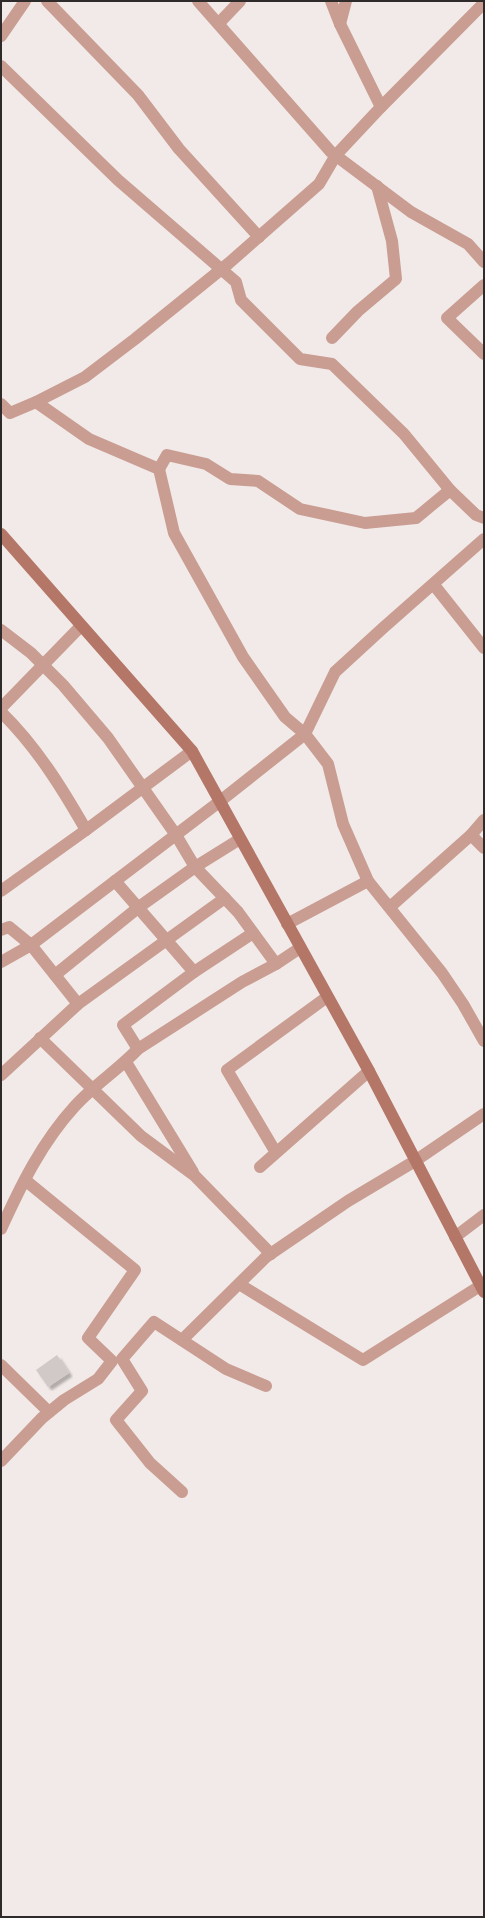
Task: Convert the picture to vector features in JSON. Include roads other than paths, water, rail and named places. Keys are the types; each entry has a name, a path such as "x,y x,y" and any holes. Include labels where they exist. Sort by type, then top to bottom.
{"street":[{"path":"1,36 25,1"},
{"path":"48,1 138,95 179,149 259,237"},
{"path":"198,1 219,22 250,60 336,155 411,212 468,244 484,262"},
{"path":"219,22 240,1"},
{"path":"331,1 340,24 380,107"},
{"path":"340,24 346,1"},
{"path":"1,404 6,415 36,402 85,377 135,339 220,270 319,184 336,155 380,107 484,3"},
{"path":"1,66 118,180 220,270 236,282 241,300 300,359 332,364 404,434 450,490 476,515 484,518"},
{"path":"332,338 358,311 396,280 392,241 377,186"},
{"path":"484,285 447,318 484,354"},
{"path":"36,402 88,439 159,469"},
{"path":"450,490 416,518 364,523 300,509 258,482 230,479 206,464 167,456 159,469 174,533 244,657 285,717 305,734 328,764 343,824 368,881 442,973 463,1004 484,1041"},
{"path":"1,534 192,751 369,1071 482,1289 364,1360 239,1284"},
{"path":"1,962 31,945 220,802 305,734 335,672 484,539"},
{"path":"434,585 484,648"},
{"path":"1,708 81,626"},
{"path":"1,630 31,653 63,685 108,738 176,835 195,867 225,898 254,933 276,964"},
{"path":"1,712 18,729 50,770 86,830"},
{"path":"1,891 192,751"},
{"path":"390,907 471,835 484,820"},
{"path":"471,835 484,848"},
{"path":"55,975 139,907 195,867 240,839"},
{"path":"116,881 194,972"},
{"path":"287,924 368,881"},
{"path":"1,1075 78,1004 168,941 225,898"},
{"path":"1,930 9,927 31,945 78,1004"},
{"path":"138,1049 122,1025 194,972 254,933"},
{"path":"1,1229 25,1180 50,1136 76,1105 126,1062 138,1049 242,982 276,964 300,948"},
{"path":"276,1151 227,1070 327,997"},
{"path":"40,1038 140,1136 195,1176 271,1254"},
{"path":"126,1062 195,1176"},
{"path":"260,1167 276,1151 369,1071"},
{"path":"182,1340 271,1254 348,1201 415,1161 484,1114"},
{"path":"1,1461 49,1412 64,1400 98,1379 112,1361 88,1338 135,1270 25,1180"},
{"path":"455,1237 484,1215"},
{"path":"182,1492 150,1464 116,1420 142,1391 122,1360 154,1322 226,1369 266,1386"},
{"path":"1,1365 49,1412"}]}
